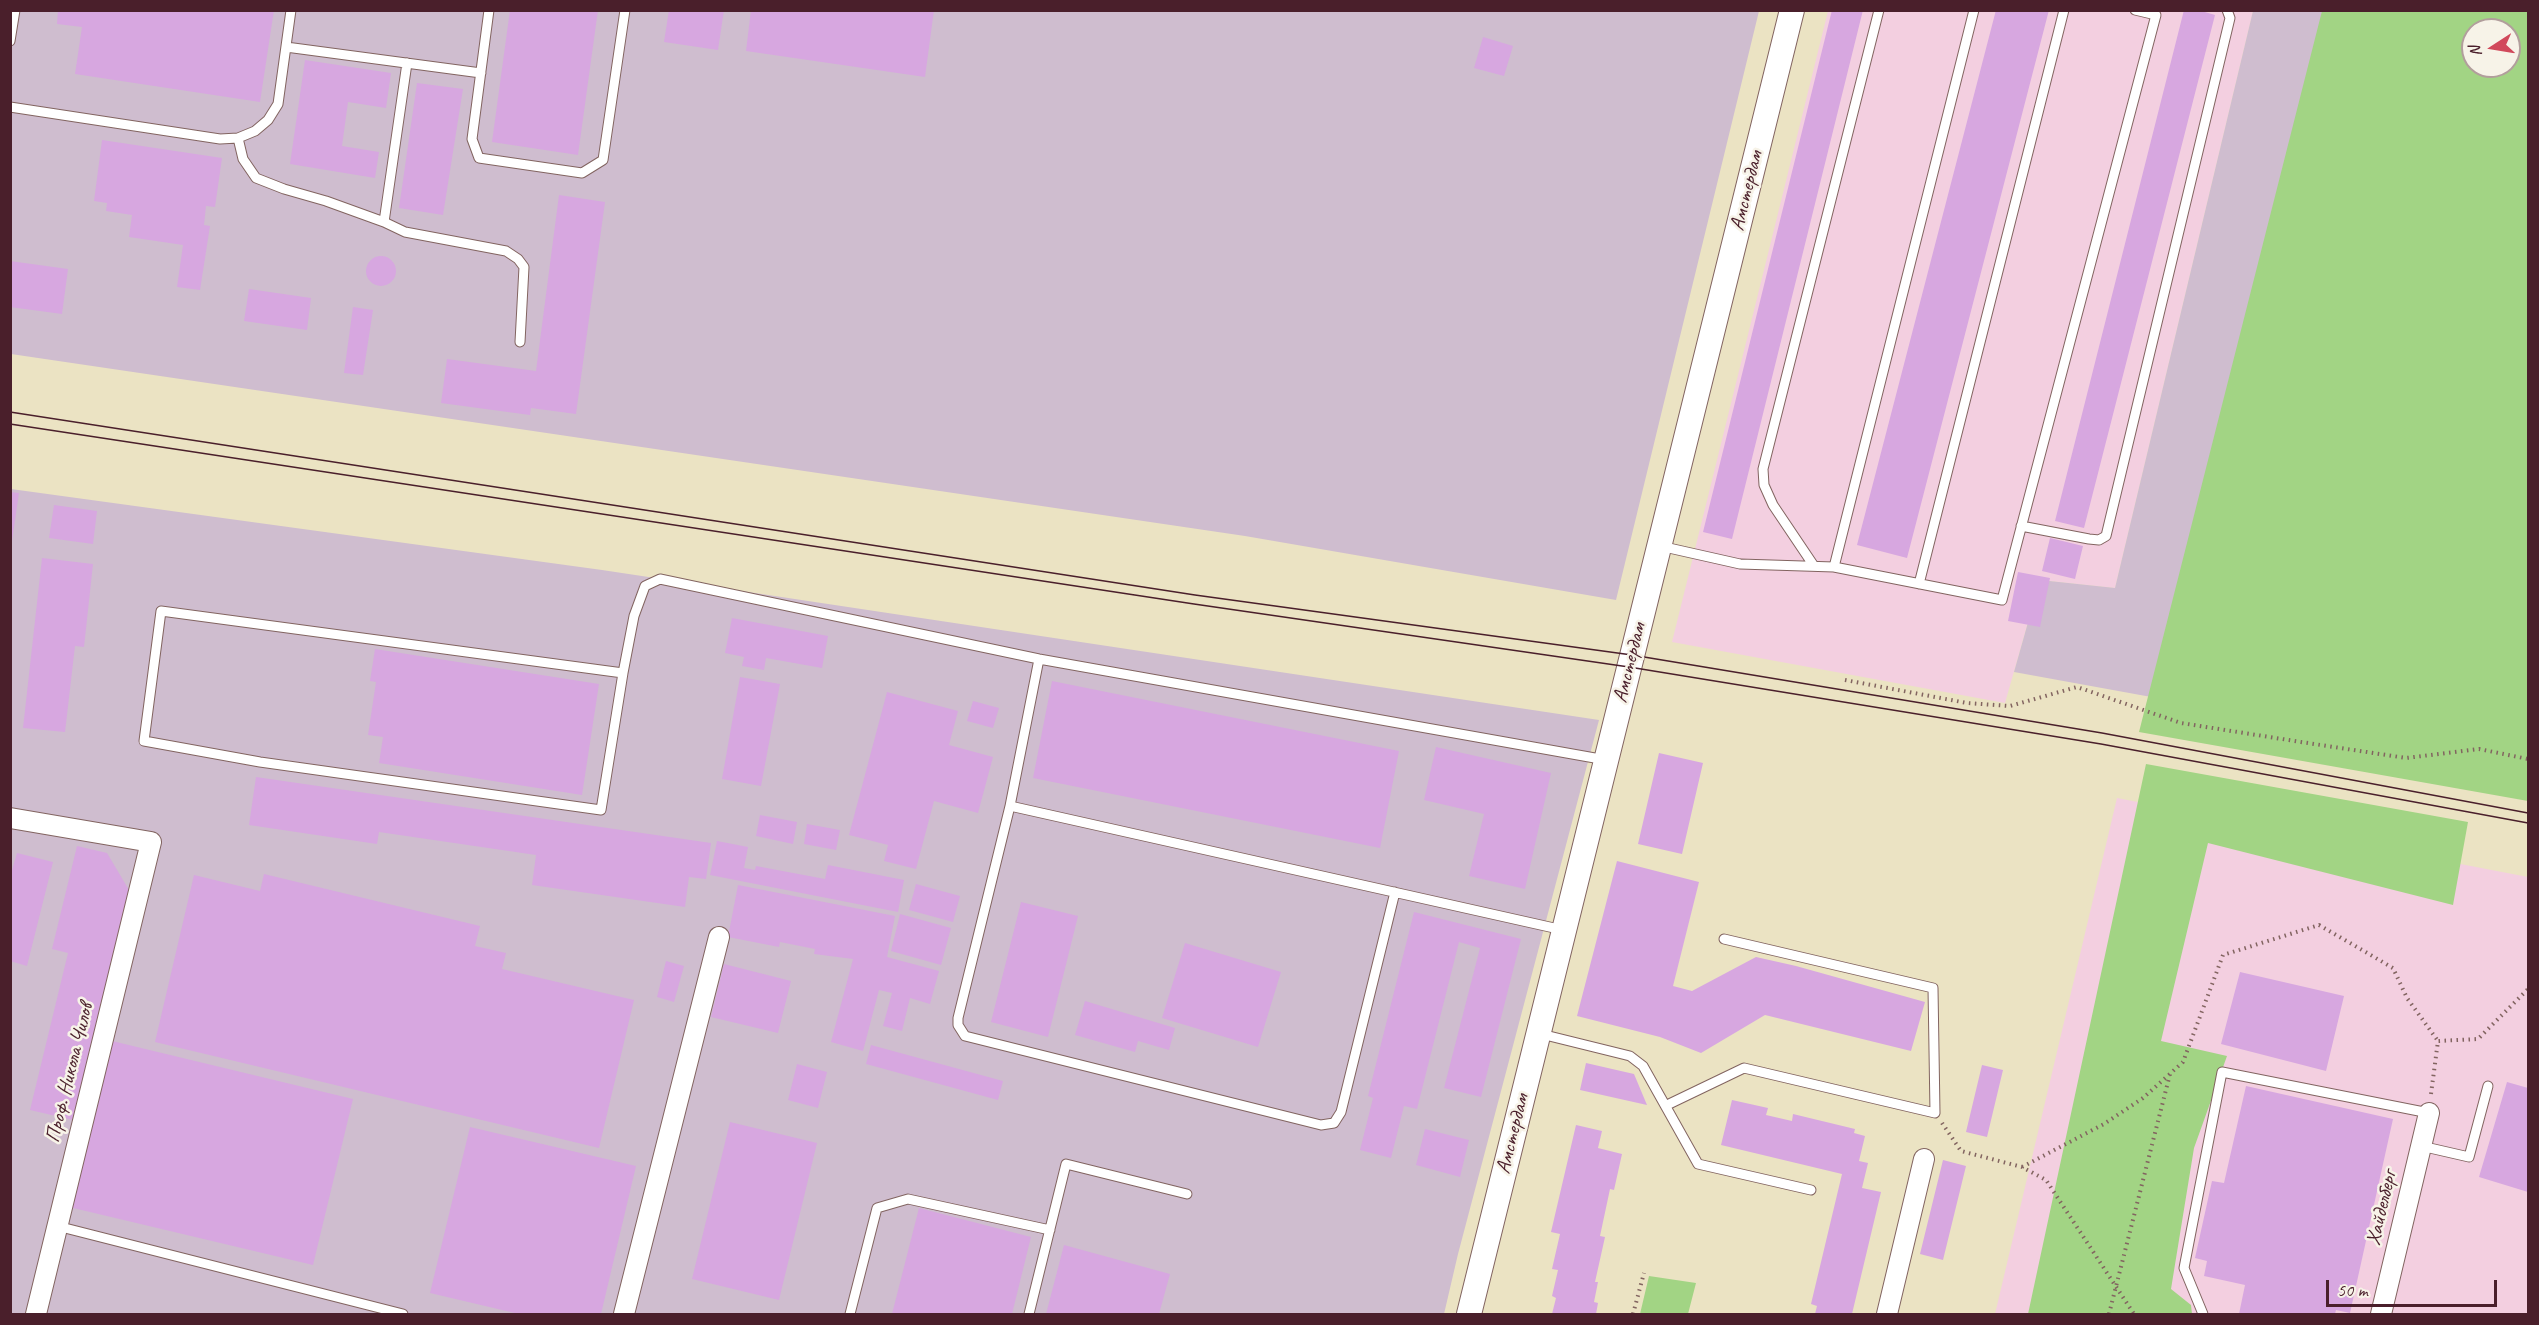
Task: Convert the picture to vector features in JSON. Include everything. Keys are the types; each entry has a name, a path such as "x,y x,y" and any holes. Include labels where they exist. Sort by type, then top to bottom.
{"street":[{"name":"Амстердам","path":"1468,1314 1792,10"},
{"name":"Проф. Никола Чилов","path":"10,818 151,842 36,1314"},
{"path":"624,1314 719,937"},
{"name":"Хайделберг","path":"2381,1314 2429,1113"},
{"path":"1887,1314 1924,1159"}],"lane":[{"path":"10,41 15,10"},
{"path":"10,107 220,139 238,138 255,131 268,120 278,104 291,10"},
{"path":"489,10 472,139 479,158 582,173 603,160 625,10"},
{"path":"1814,567 1773,505 1764,485 1763,469 1879,10"},
{"path":"1834,567 1974,10"},
{"path":"1919,584 2064,10"},
{"path":"1659,546 1740,564 1834,567 2002,600 2159,13 2135,10"},
{"path":"2022,526 2089,539 2099,540 2106,536 2230,18 2227,10"},
{"path":"286,47 481,73"},
{"path":"384,222 407,63"},
{"path":"238,138 243,159 256,178 384,222 405,232 506,251 518,259 524,267 520,342"},
{"path":"623,673 161,611 144,741 260,762 601,810 634,616 645,586 660,579 1039,659 1606,760"},
{"path":"1039,659 1010,806 958,1018 958,1025 965,1036 1321,1125 1334,1123 1341,1112 1395,892"},
{"path":"1010,806 1563,930"},
{"path":"1667,1105 1744,1068 1935,1113 1933,988 1724,939"},
{"path":"1538,1034 1630,1056 1643,1066 1667,1105 1698,1164 1811,1190"},
{"path":"2203,1314 2184,1268 2222,1072 2429,1113"},
{"path":"2421,1146 2469,1157 2488,1086"},
{"path":"1029,1314 1066,1164 1187,1194"},
{"path":"850,1314 877,1208 908,1199 1050,1230"},
{"path":"57,1226 403,1314"}],"path":[{"path":"1845,680 1967,703 2010,706 2077,687 2181,723 2406,758 2479,749 2529,759"},
{"path":"2022,1167 2104,1124 2143,1098 2183,1062 2223,955 2319,925 2393,968 2407,998 2438,1041 2429,1113"},
{"path":"2438,1041 2478,1039 2529,989"},
{"path":"2109,1314 2170,1074"},
{"path":"1935,1113 1961,1151 2022,1167 2046,1180 2134,1314"},
{"path":"1634,1314 1644,1273"}],"shaded area":[{"path":"11,11 1759,11 1616,600 1245,536 11,354"},
{"path":"1828,11 2253,11 2115,588 2040,580 2005,703 1672,642"},
{"path":"2253,11 2528,11 2521,33 2521,18 2461,18 2461,78 2507,78 2305,725 2014,672 2040,580 2115,588"},
{"path":"11,489 602,570 1599,720 1444,1314 11,1314"},
{"path":"2117,798 2528,877 2528,1314 1995,1314"}],"green space":[{"path":"2322,11 2528,11 2528,801 2139,732"},
{"path":"2146,764 2468,822 2453,905 2208,843 2161,1041 2227,1056 2194,1148 2171,1289 2191,1305 2192,1314 2028,1314"},
{"path":"1649,1276 1696,1283 1688,1314 1640,1314"}],"building":[{"path":"58,10 274,10 260,102 75,74 82,27 57,24"},
{"path":"510,10 598,10 578,155 492,142"},
{"path":"669,10 724,10 718,50 664,42"},
{"path":"751,10 934,10 925,77 746,51"},
{"path":"1832,10 1863,10 1732,539 1703,532"},
{"path":"1996,10 2049,10 1907,558 1857,545"},
{"path":"2184,10 2198,10 2215,15 2084,528 2055,521"},
{"path":"1483,37 1513,46 1504,76 1474,68"},
{"path":"305,60 391,73 386,108 348,102 342,146 379,152 375,178 290,164"},
{"path":"417,83 463,89 443,215 399,208"},
{"path":"102,140 222,158 215,207 206,206 204,225 210,226 200,290 177,287 183,245 129,237 132,215 106,211 107,203 94,201"},
{"path":"559,195 605,202 576,414 531,408 530,415 441,403 447,359 536,371"},
{"path":"381,256 387,257 395,265 395,277 387,285 381,286 375,285 367,277 366,271 367,265 375,257"},
{"path":"10,261 68,269 62,314 10,307"},
{"path":"249,289 311,298 307,330 244,321"},
{"path":"353,307 373,310 363,375 344,373"},
{"path":"10,492 19,493 12,541 10,541"},
{"path":"54,505 97,511 93,544 49,538"},
{"path":"2050,538 2083,546 2075,579 2042,571"},
{"path":"42,558 93,564 84,647 75,646 65,732 23,728"},
{"path":"2018,572 2050,578 2040,627 2008,621"},
{"path":"732,618 828,636 822,668 766,658 764,670 742,666 744,657 725,653"},
{"path":"375,649 599,684 582,795 379,763 383,737 368,735 376,682 370,681"},
{"path":"740,677 780,684 761,786 722,779"},
{"path":"1052,681 1399,751 1380,848 1033,778"},
{"path":"887,692 958,711 949,745 993,757 978,813 934,801 916,869 884,861 888,845 849,835"},
{"path":"973,701 999,708 993,728 967,721"},
{"path":"1436,747 1551,773 1525,889 1469,876 1484,814 1424,800"},
{"path":"1659,753 1703,763 1682,854 1638,844"},
{"path":"256,777 711,843 706,879 689,877 685,907 532,885 536,855 379,832 377,844 249,825"},
{"path":"760,815 797,822 793,844 756,836"},
{"path":"807,824 840,830 836,850 804,844"},
{"path":"717,841 748,847 744,868 755,870 756,866 825,879 828,865 904,880 898,912 710,875"},
{"path":"77,846 107,853 129,890 73,1120 30,1110 68,953 52,949"},
{"path":"17,853 53,862 27,966 10,961 10,877"},
{"path":"1617,861 1699,882 1673,986 1692,991 1756,957 1796,966 1925,1002 1911,1051 1765,1015 1701,1053 1660,1037 1577,1016"},
{"path":"264,874 480,926 475,946 506,953 502,969 634,1000 599,1148 155,1042 194,875 260,891"},
{"path":"916,884 960,896 953,922 909,910"},
{"path":"738,885 895,916 887,957 939,971 930,1004 910,998 902,1031 883,1026 892,993 879,990 863,1051 831,1042 853,959 814,954 815,949 780,942 779,947 728,937"},
{"path":"1021,902 1078,916 1048,1037 991,1022"},
{"path":"1414,912 1521,939 1481,1097 1444,1088 1480,948 1459,942 1417,1109 1404,1106 1391,1158 1360,1150 1373,1098 1368,1096"},
{"path":"900,914 951,928 941,965 891,951"},
{"path":"1185,943 1281,972 1258,1047 1162,1018"},
{"path":"666,961 684,966 674,1002 657,997"},
{"path":"724,964 791,981 778,1033 711,1017"},
{"path":"2240,972 2344,996 2326,1071 2221,1044"},
{"path":"1085,1001 1175,1028 1169,1050 1138,1041 1135,1052 1075,1035"},
{"path":"108,1040 353,1099 313,1265 69,1207"},
{"path":"871,1045 1003,1081 998,1100 866,1064"},
{"path":"1586,1063 1634,1074 1647,1105 1580,1090"},
{"path":"797,1064 827,1072 818,1108 788,1100"},
{"path":"1982,1065 2003,1070 1987,1137 1966,1132"},
{"path":"2507,1082 2528,1088 2528,1192 2479,1177"},
{"path":"2246,1086 2393,1119 2350,1313 2336,1310 2335,1314 2239,1314 2245,1285 2204,1276 2207,1261 2195,1258 2212,1181 2224,1183"},
{"path":"1732,1100 1768,1108 1766,1115 1792,1121 1793,1114 1855,1129 1854,1133 1865,1136 1859,1161 1868,1163 1862,1188 1881,1192 1852,1314 1815,1314 1817,1306 1811,1304 1842,1174 1721,1145"},
{"path":"730,1122 817,1143 779,1300 692,1279"},
{"path":"1576,1125 1602,1131 1598,1148 1622,1154 1614,1190 1610,1189 1600,1236 1605,1237 1595,1282 1598,1282 1594,1302 1598,1303 1596,1314 1552,1314 1556,1298 1552,1296 1558,1270 1552,1269 1560,1234 1551,1232"},
{"path":"470,1127 636,1166 601,1314 519,1314 430,1293"},
{"path":"1425,1129 1469,1140 1460,1177 1416,1165"},
{"path":"1943,1160 1966,1166 1943,1260 1920,1254"},
{"path":"919,1208 1031,1237 1012,1314 892,1314"},
{"path":"1064,1245 1170,1274 1159,1314 1046,1314"}],"tram line":[{"path":"10,412 1195,595 1632,655 2102,733 2528,813"},
{"path":"10,424 1194,604 1629,667 2101,744 2528,823"}]}
